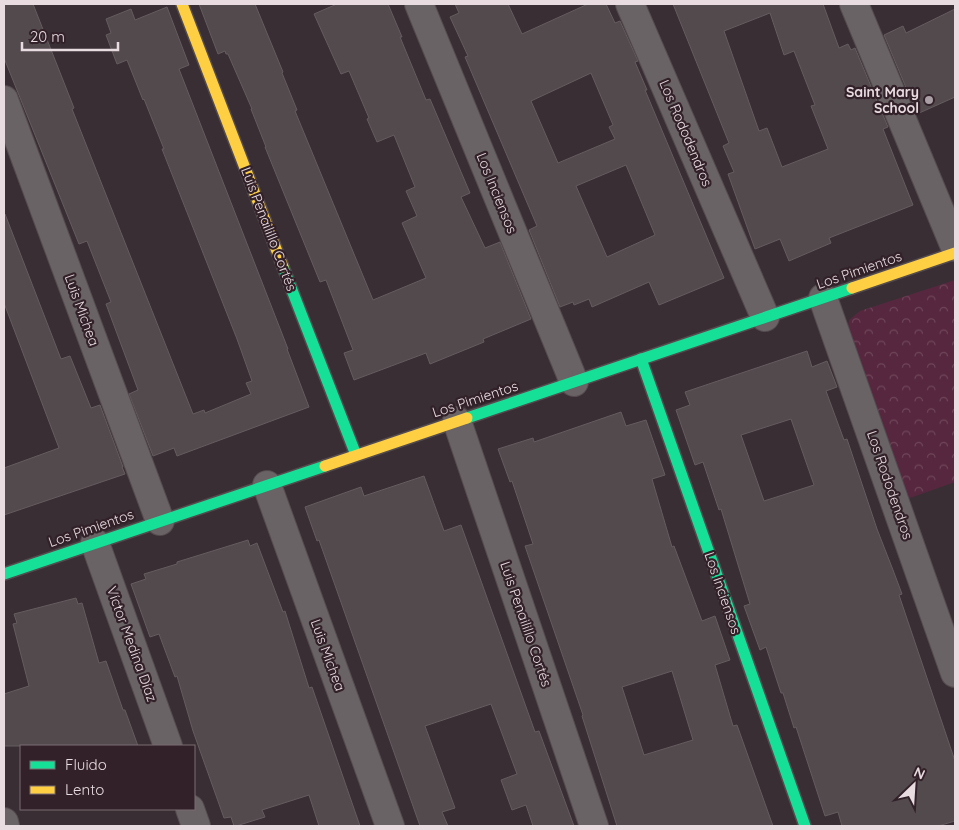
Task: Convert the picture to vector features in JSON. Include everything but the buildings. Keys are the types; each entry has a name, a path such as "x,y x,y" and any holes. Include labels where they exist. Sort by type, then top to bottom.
{"street":[{"name":"Luis Penailillo Cortés","path":"182,4 356,455"},
{"name":"Los Inciensos","path":"419,4 574,382"},
{"name":"Los Rododendros","path":"630,4 766,317"},
{"path":"854,4 955,247"},
{"name":"Luis Michea","path":"4,100 160,521"},
{"name":"Los Pimientos","path":"4,574 955,253"},
{"name":"Los Rododendros","path":"823,298 955,673"},
{"name":"Los Inciensos","path":"641,360 805,826"},
{"name":"Luis Penailillo Cortés","path":"457,421 594,826"},
{"name":"Luis Michea","path":"267,485 390,826"},
{"name":"Víctor Medina Díaz","path":"95,543 168,745"},
{"path":"190,810 196,826"},
{"path":"4,822 5,826"}],"green space":[{"path":"955,280 955,482 907,499 847,334 849,320 860,311"}],"traffic: fast":[{"path":"283,267 356,455"},
{"path":"467,418 852,288"},
{"path":"641,359 805,826"},
{"path":"4,574 325,466"}],"traffic: slow":[{"path":"182,4 283,267"},
{"path":"852,288 955,253"},
{"path":"325,466 467,418"}],"place":[{"name":"Saint Mary School","path":"929,100"}]}
